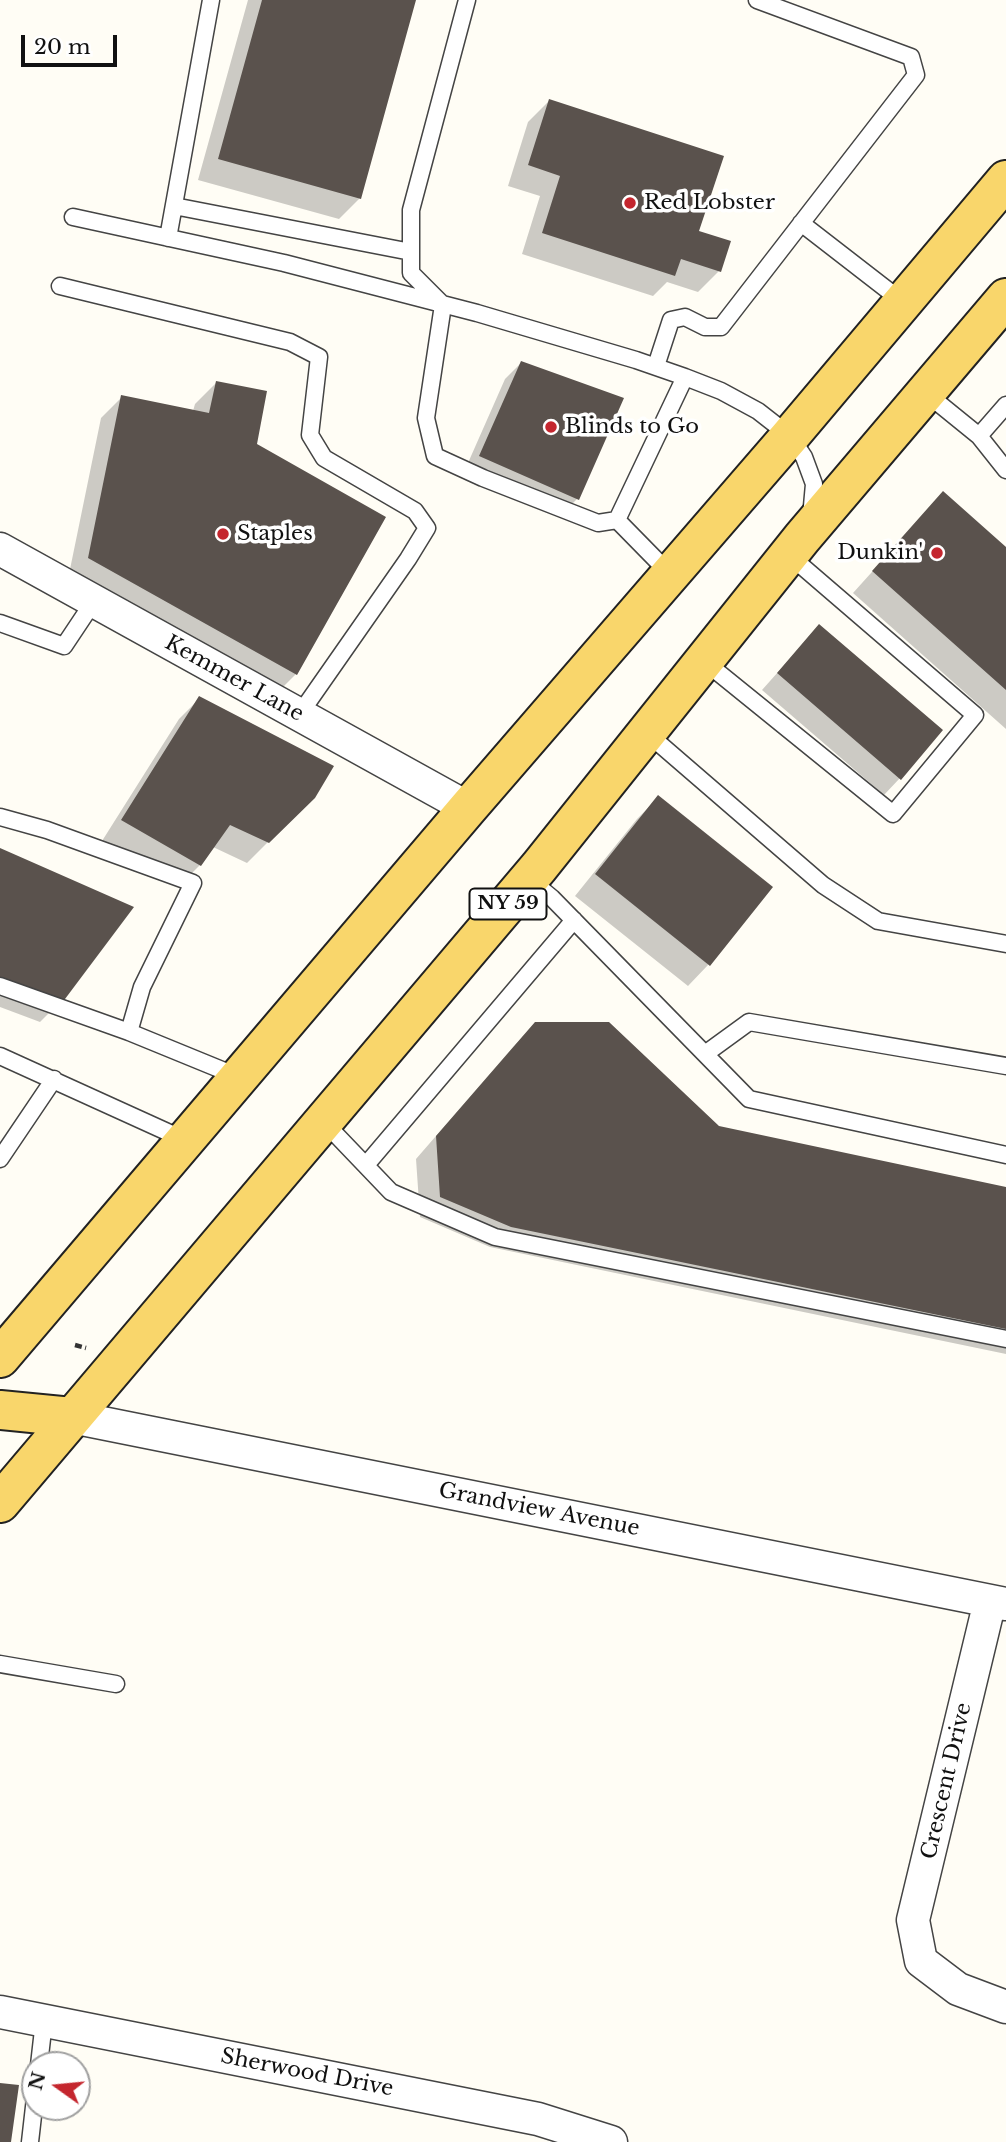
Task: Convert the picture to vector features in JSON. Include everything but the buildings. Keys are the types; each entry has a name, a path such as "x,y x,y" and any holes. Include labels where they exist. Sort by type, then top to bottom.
{"main road":[{"path":"0,1358 1006,180"},
{"name":"NY 59","path":"0,1503 529,879 796,547 1006,298"},
{"path":"0,1410 72,1417"}],"street":[{"name":"Kemmer Lane","path":"0,549 468,808"},
{"name":"Grandview Avenue","path":"72,1417 998,1602"},
{"name":"Crescent Drive","path":"998,1602 913,1920 921,1961 958,1989 1006,2007"},
{"name":"Sherwood Drive","path":"0,2012 538,2119 611,2142"}],"lane":[{"path":"169,238 211,0"},
{"path":"443,305 411,273 411,210 467,0"},
{"path":"656,366 671,320 685,317 705,327 721,327 916,75 911,57 757,0"},
{"path":"174,206 411,252"},
{"path":"73,217 284,263 443,305 656,366 758,411 790,436 804,457 814,484 812,513 796,547 975,715 893,814 705,661"},
{"path":"801,223 903,302"},
{"path":"60,286 290,342 319,357 310,435 324,458 415,512 427,528 299,715"},
{"path":"443,305 426,418 435,456 597,523 617,520"},
{"path":"617,520 685,377"},
{"path":"926,393 979,436 1006,470"},
{"path":"979,436 1006,405"},
{"path":"617,520 670,574"},
{"path":"0,622 64,646 94,601"},
{"path":"646,733 823,885 878,921 1006,944"},
{"path":"0,817 193,883 142,988 129,1032"},
{"path":"529,879 574,920 749,1100 1006,1155"},
{"path":"366,1165 574,920"},
{"path":"0,986 129,1032 239,1077"},
{"path":"705,1054 749,1022 1006,1066"},
{"path":"0,1056 185,1140"},
{"path":"0,1159 54,1079"},
{"path":"323,1121 391,1192 495,1237 1006,1339"},
{"path":"0,1664 116,1684"},
{"path":"41,2051 44,2021"},
{"path":"30,2142 32,2121"}],"place":[{"name":"Red Lobster","path":"630,203"},
{"name":"Blinds to Go","path":"551,427"},
{"name":"Staples","path":"223,534"},
{"name":"Dunkin'","path":"937,553"}]}
